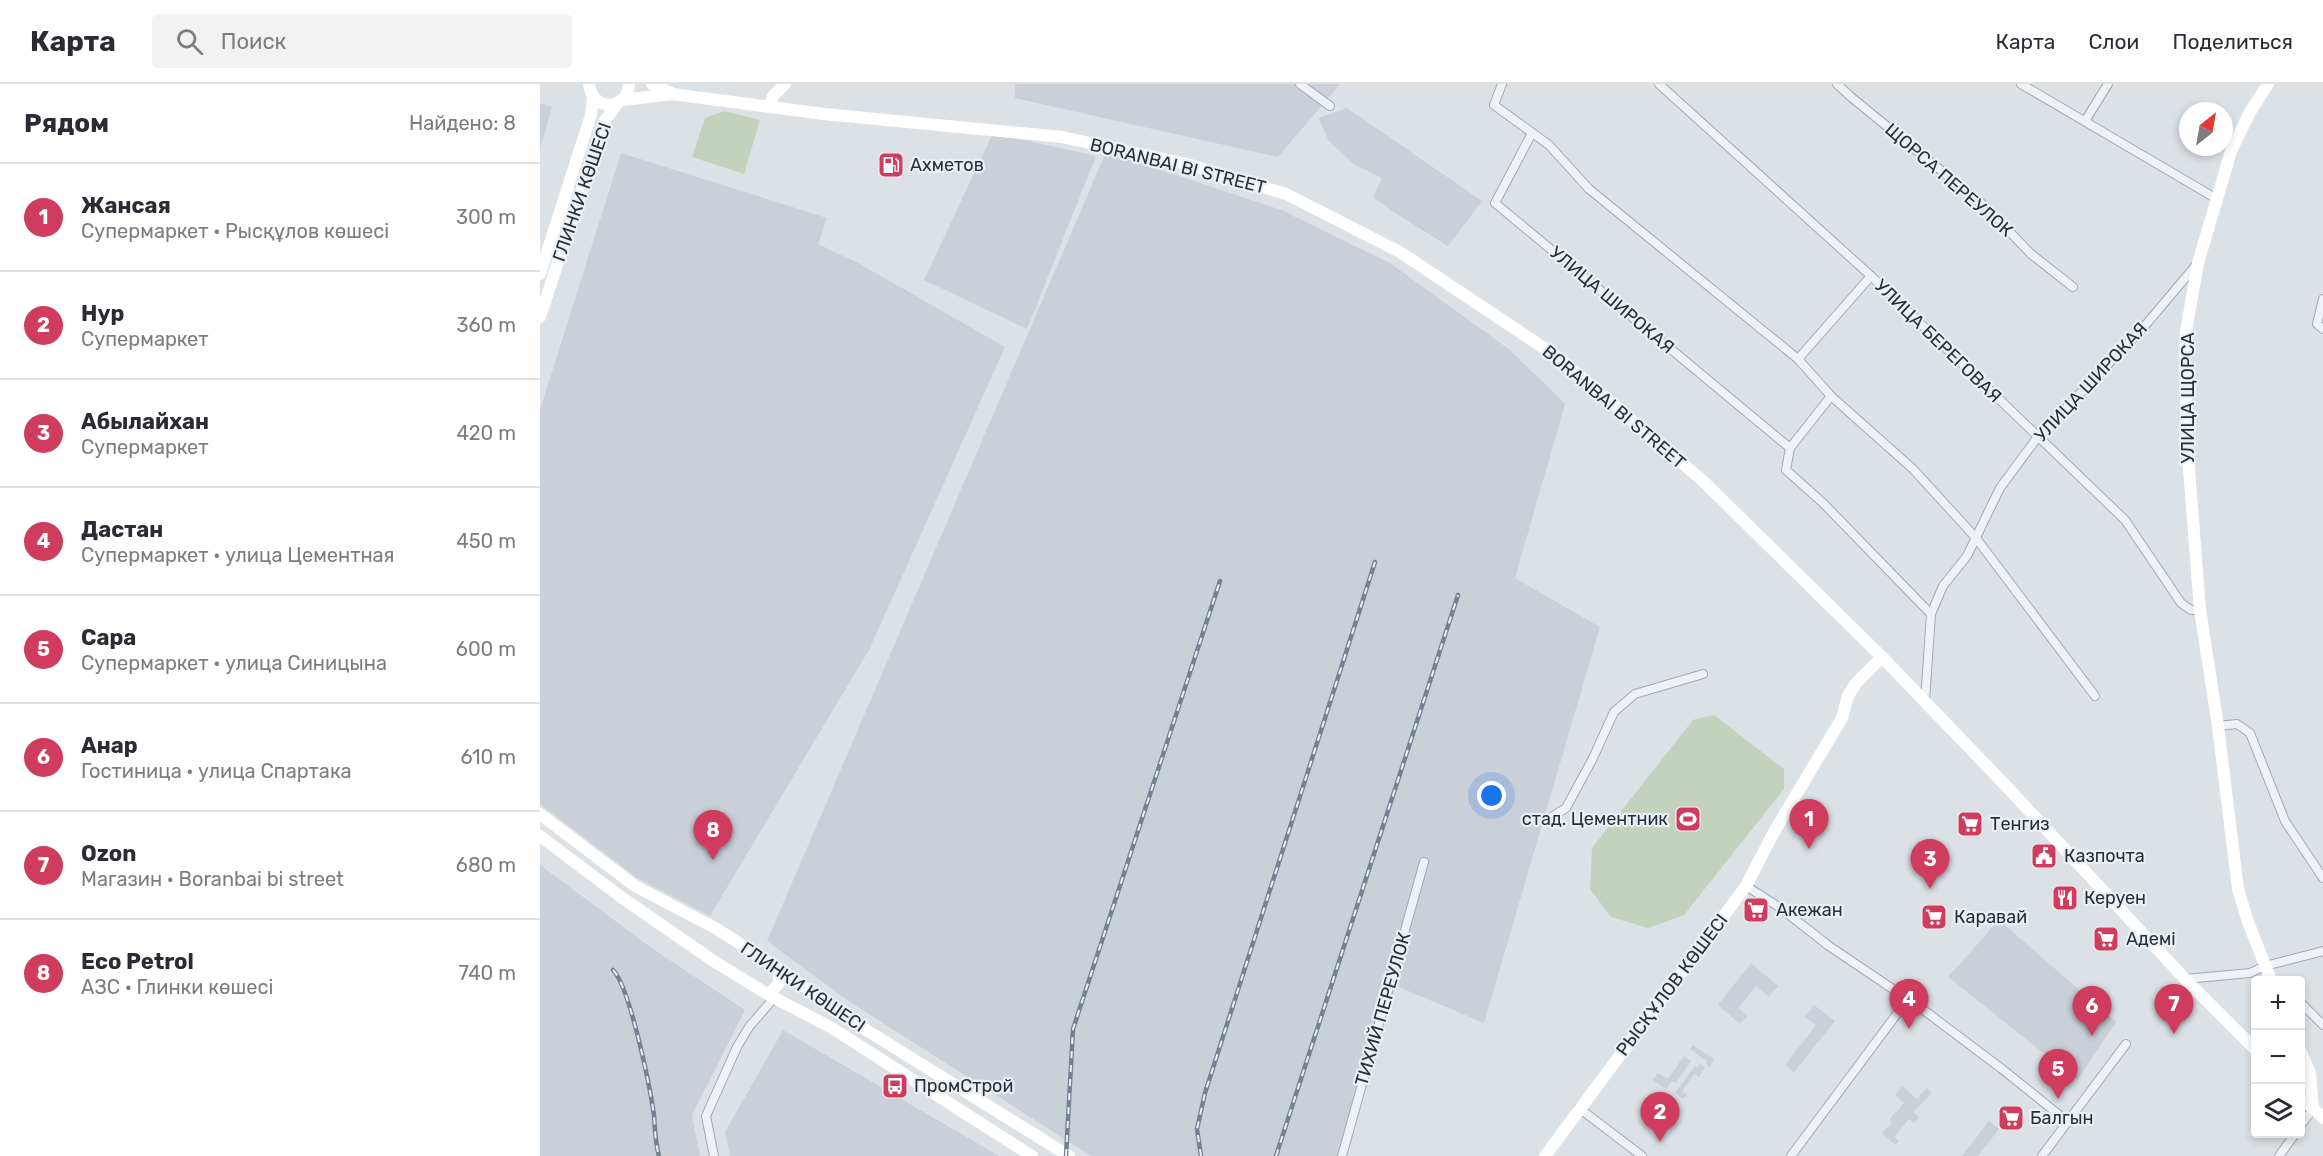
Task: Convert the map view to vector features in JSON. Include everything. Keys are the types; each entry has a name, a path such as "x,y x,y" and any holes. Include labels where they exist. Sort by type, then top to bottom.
{"main road":[{"path":"578,84 591,91 606,105 620,102"},
{"name":"ГЛИНКИ КӨШЕСІ","path":"540,317 604,122 628,90 629,84"},
{"name":"BORANBAI BI STREET","path":"652,84 672,94"},
{"path":"770,106 773,96 785,84"},
{"name":"УЛИЦА ЩОРСА","path":"2268,84 2250,112 2231,151 2198,263 2186,332 2185,357 2187,442 2200,610 2218,726 2238,888 2248,922 2269,976"},
{"name":"ГЛИНКИ КӨШЕСІ","path":"540,274 591,115 591,91"},
{"name":"BORANBAI BI STREET","path":"620,102 672,94 824,114 1062,137 1187,164 1286,194 1400,252 1559,358 1702,481 1925,701 2185,979 2251,1045"},
{"name":"РЫСҚҰЛОВ КӨШЕСІ","path":"1545,1156 1746,886 1774,832 1842,718 1848,696 1856,683 1882,657"},
{"name":"ГЛИНКИ КӨШЕСІ","path":"540,814 635,886 685,911 778,968 842,1015 1069,1156"},
{"name":"ГЛИНКИ КӨШЕСІ","path":"540,836 621,897 715,962 832,1028 1032,1156"},
{"path":"668,928 674,915 685,911"},
{"path":"772,996 779,983 778,968"},
{"path":"2305,1060 2310,1073 2313,1109"},
{"path":"2305,1100 2323,1118"},
{"path":"987,1127 994,1109"}],"street":[{"path":"1300,84 1330,106"},
{"path":"1502,84 1494,105 1549,146 1589,189 1798,360 1831,396 1913,470 1976,538 2095,696"},
{"name":"УЛИЦА БЕРЕГОВАЯ","path":"1659,84 1871,276 2037,438 2125,520 2181,603 2191,610 2200,610"},
{"name":"ЩОРСА ПЕРЕУЛОК","path":"1837,84 1986,207 2031,254 2073,287"},
{"path":"2021,84 2217,199"},
{"path":"2085,121 2108,84"},
{"name":"УЛИЦА ШИРОКАЯ","path":"1532,133 1495,203 1790,448"},
{"name":"УЛИЦА ШИРОКАЯ","path":"1925,701 1931,614 1942,586 1968,556 2000,488 2037,438 2143,328 2198,263"},
{"path":"1798,360 1871,276"},
{"path":"2320,326 2323,299"},
{"path":"1831,396 1790,448 1786,470 1823,503 1931,614"},
{"path":"1550,818 1566,808 1614,712 1635,694 1703,674"},
{"path":"2218,726 2237,724 2250,733 2285,821 2323,878"},
{"name":"ТИХИЙ ПЕРЕУЛОК","path":"1342,1156 1424,862"},
{"path":"1746,886 1779,907 1828,946 1908,999 2068,1122"},
{"path":"2185,979 2250,973 2265,966 2323,951"},
{"path":"2265,966 2274,976"},
{"path":"714,1156 706,1116 737,1047 772,996"},
{"path":"1791,1156 1908,999"},
{"path":"2305,1006 2323,1025"},
{"path":"2042,1156 2126,1044"},
{"path":"1579,1108 1641,1156"},
{"path":"2305,1120 2313,1109"},
{"path":"2279,1156 2292,1138"}],"shaded area":[{"path":"1015,84 1340,84 1278,157 1015,98"},
{"path":"540,103 552,107 540,149"},
{"path":"1347,108 1482,201 1448,246 1373,197 1382,178 1355,165 1329,141 1318,118"},
{"path":"993,133 1096,156 1027,329 924,280"},
{"path":"1106,152 1281,210 1390,263 1510,350 1565,404 1515,578 1600,627 1484,1023 1394,985 1343,1156 1091,1156 847,1000 767,941"},
{"path":"621,153 827,218 818,244 860,264 1005,347 870,648 710,916 637,878 540,804 540,410"},
{"path":"540,865 653,949 745,1010 692,1115 700,1156 540,1156"},
{"path":"1999,920 2116,1022 2077,1080 1948,977"},
{"path":"1751,963 1778,986 1769,997 1756,986 1738,1008 1747,1016 1740,1024 1718,1005"},
{"path":"1814,1005 1835,1021 1794,1072 1785,1065 1816,1025 1805,1017"},
{"path":"783,1030 999,1156 730,1156 725,1132"},
{"path":"1693,1045 1714,1059 1710,1067 1706,1064 1707,1061 1690,1049"},
{"path":"1684,1056 1691,1061 1676,1083 1672,1081 1666,1089 1653,1080 1658,1073 1668,1079"},
{"path":"1700,1064 1705,1067 1699,1077 1694,1074 1682,1091 1687,1095 1683,1099 1675,1093 1695,1066 1697,1068"},
{"path":"1902,1086 1917,1099 1927,1088 1932,1093 1913,1112 1919,1117 1914,1123 1909,1119 1894,1137 1899,1141 1895,1145 1882,1133 1892,1123 1889,1120 1904,1103 1895,1095"},
{"path":"1989,1121 1999,1129 1978,1156 1962,1156"}],"green space":[{"path":"724,111 760,120 744,174 692,157 705,118"},
{"name":"стад. Цементник","path":"1714,715 1784,769 1784,789 1684,915 1648,928 1611,917 1590,889 1592,848 1693,720"}],"railway":[{"path":"1201,1156 1197,1129 1205,1093 1375,562"},
{"path":"1066,1156 1073,1029 1220,581"},
{"path":"1276,1156 1458,595"},
{"path":"613,970 626,996 644,1061 659,1156"}],"place":[{"name":"Ахметов","path":"891,165"},
{"name":"стад. Цементник","path":"1688,819"},
{"name":"Тенгиз","path":"1970,824"},
{"name":"Жансая","path":"1809,849"},
{"name":"Казпочта","path":"2044,856"},
{"name":"Eco Petrol","path":"713,860"},
{"name":"Абылайхан","path":"1930,889"},
{"name":"Керуен","path":"2065,898"},
{"name":"Акежан","path":"1756,910"},
{"name":"Каравай","path":"1934,917"},
{"name":"Адемi","path":"2106,939"},
{"name":"Дастан","path":"1909,1029"},
{"name":"Ozon","path":"2174,1034"},
{"name":"Анар","path":"2092,1036"},
{"name":"ПромСтрой","path":"895,1086"},
{"name":"Сара","path":"2058,1099"},
{"name":"Балгын","path":"2011,1118"},
{"name":"Нур","path":"1660,1142"}]}
